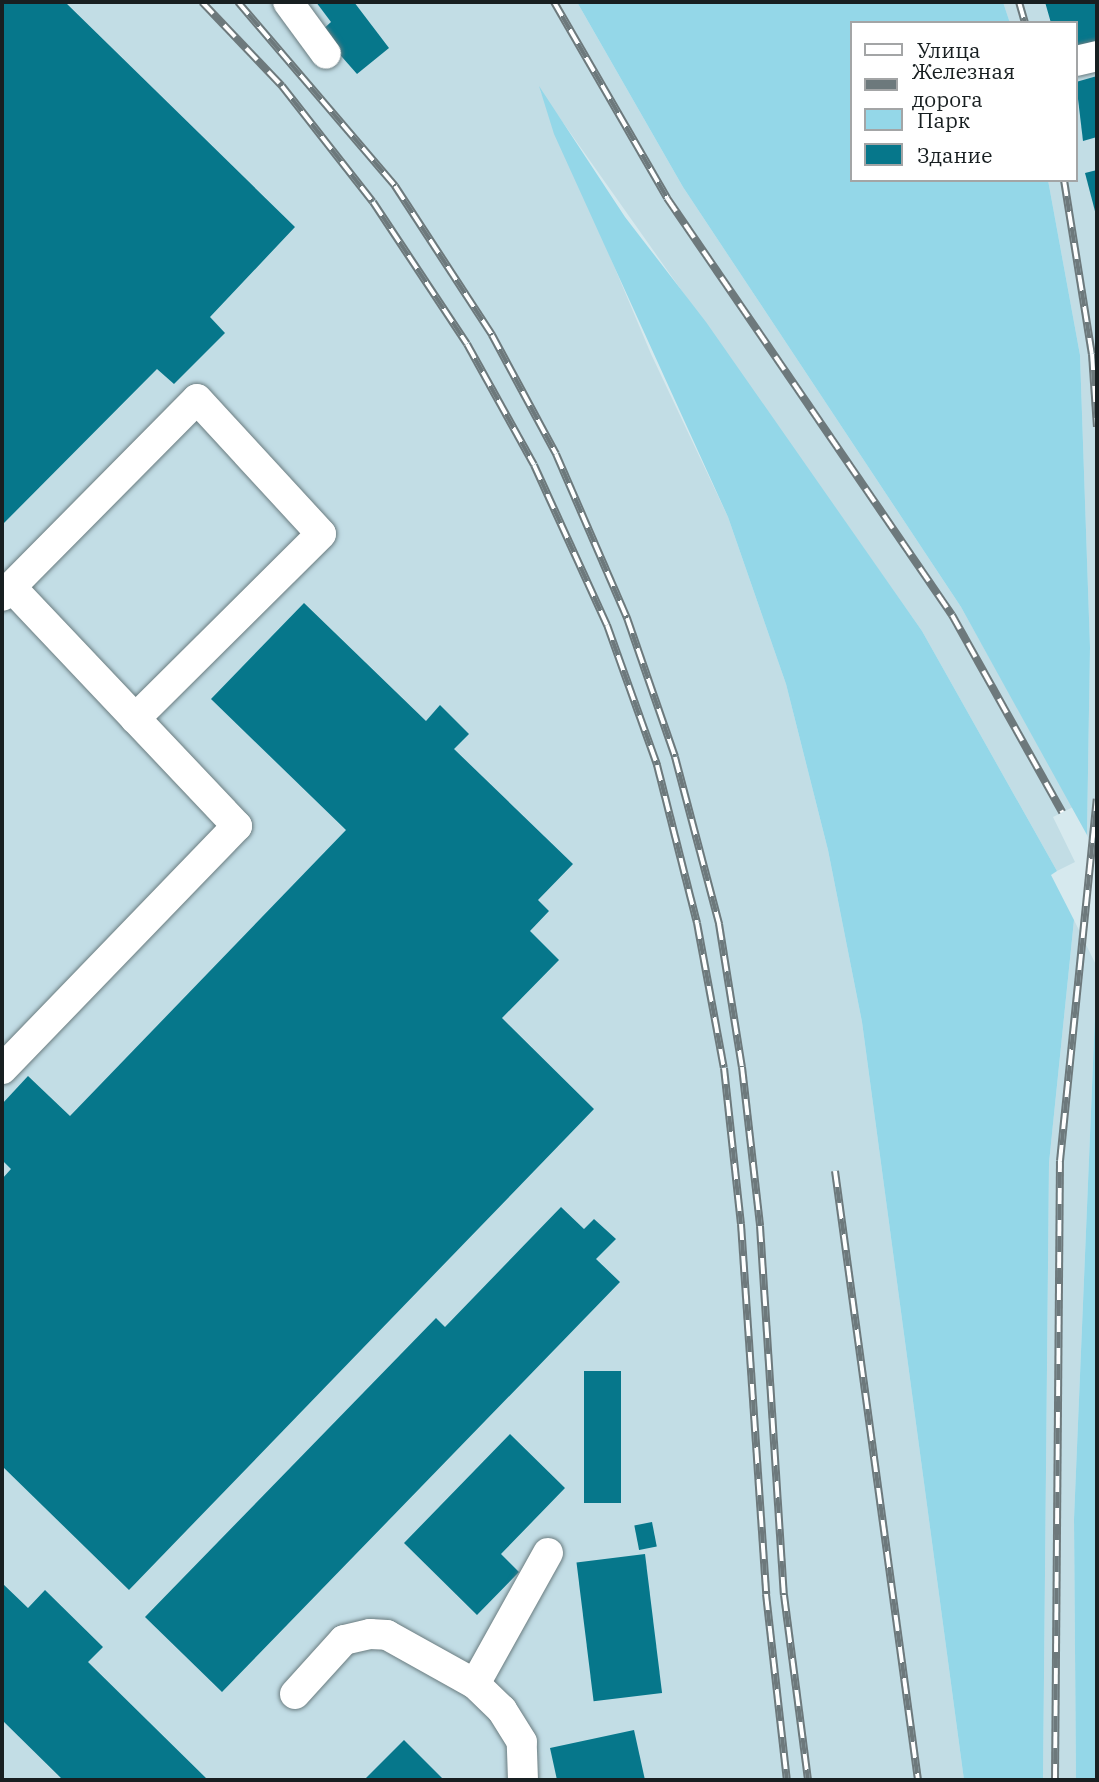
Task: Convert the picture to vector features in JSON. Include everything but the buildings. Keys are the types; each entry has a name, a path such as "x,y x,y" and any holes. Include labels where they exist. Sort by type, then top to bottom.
{"lane":[{"path":"288,2 326,54"},
{"path":"1078,61 1097,56"},
{"path":"2,1069 237,826 135,719 6,592 197,399 321,534 135,719"},
{"path":"475,1684 548,1553"},
{"path":"295,1694 344,1640 370,1634 387,1635 475,1684 502,1710 522,1742 523,1780"}],"shaded area":[{"path":"2,2 577,2 683,187 961,607 1073,807 1053,817 1075,862 1057,871 922,631 540,90 651,354 728,517 786,684 828,850 862,1022 964,1780 2,1780"},
{"path":"1003,2 1097,2 1097,857 1087,835 1090,647 1080,355 1048,182 1078,182 1078,21 1009,21"},
{"path":"1074,920 1097,967 1074,1519 1076,1780 1043,1780 1049,1163"}],"green space":[{"path":"577,2 1003,2 1009,21 850,21 850,182 1048,182 1080,355 1090,647 1087,835 961,607 683,187"},
{"path":"539,86 625,217 706,322 922,631 1057,871 1051,875 1074,920 1049,1163 1043,1780 964,1780 862,1022 828,850 786,684 728,517 554,134"},
{"path":"1097,967 1097,1780 1076,1780 1074,1519"}],"railway":[{"path":"202,2 282,86 373,202 467,344 534,465 607,625 657,765 697,923 724,1068 741,1224 766,1594 787,1780"},
{"path":"238,2 395,186 492,335 556,454 627,618 675,757 719,924 742,1067 760,1226 784,1595 808,1780"},
{"path":"554,2 667,198 952,615 1062,812"},
{"path":"1019,2 1024,21"},
{"path":"1064,182 1092,354 1097,427"},
{"path":"1055,1780 1060,1161 1097,799"},
{"path":"835,1171 918,1780"}]}
